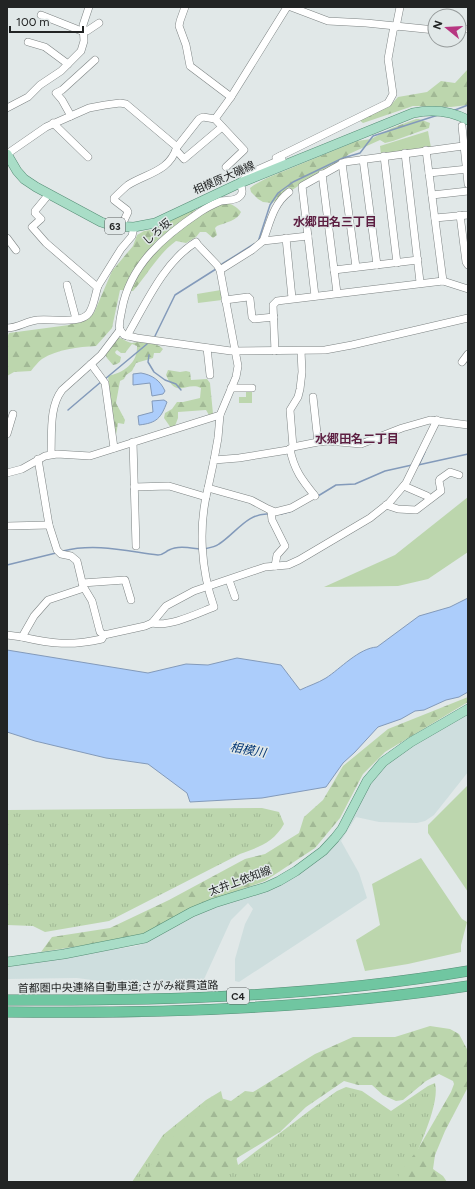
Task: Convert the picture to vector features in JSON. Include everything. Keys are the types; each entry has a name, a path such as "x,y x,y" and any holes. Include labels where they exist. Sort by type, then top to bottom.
{"highway":[{"name":"首都圏中央連絡自動車道;さがみ縦貫道路","path":"7,1000 144,1000 287,994 368,985 468,971"},
{"name":"C4","path":"7,1012 62,1013 210,1010 346,1001 398,996 468,986"}],"main road":[{"name":"相模原大磯線","path":"7,157 24,179 36,188 96,220 110,225 134,227 155,222 240,184 404,116 418,112 446,112 465,123"},
{"name":"太井上依知線","path":"7,962 64,954 140,940 155,934 192,912 214,903 266,887 278,881 296,871 323,851 335,838 342,828 367,781 383,762 412,742 468,709"}],"street":[{"path":"7,108 28,97 40,85 56,75 81,51 83,46 83,25 89,7"},
{"path":"185,7 179,26 186,45 190,66 231,97"},
{"path":"215,119 231,97 287,7"},
{"path":"292,7 328,21 366,23 427,29"},
{"path":"249,168 280,156 390,102 393,94 388,59 400,7"},
{"path":"41,15 84,32 99,23"},
{"path":"28,42 45,47 68,64"},
{"path":"71,116 62,100 56,93 62,90 95,60"},
{"path":"7,157 53,123 98,105 124,104 176,148 184,159 222,127"},
{"path":"121,227 128,212 114,200 114,198 128,185 149,176 163,167 199,119 203,117 215,119 244,150 226,167"},
{"path":"53,123 88,158"},
{"path":"465,123 464,146 468,184"},
{"path":"315,296 302,186 342,163 426,150 464,146"},
{"path":"426,150 443,281"},
{"path":"405,153 420,282"},
{"path":"240,184 250,173 282,159 280,156"},
{"path":"384,156 397,263"},
{"path":"363,159 377,265"},
{"path":"342,163 356,267"},
{"path":"429,173 467,169"},
{"path":"322,174 337,293"},
{"name":"しろ坂","path":"120,330 119,327 122,308 126,292 138,268 149,253 168,235 200,212 220,202 239,197 242,194 240,184"},
{"path":"432,195 468,191"},
{"path":"218,267 252,250 263,241 275,207 289,192"},
{"path":"49,194 35,211 41,219 32,227 46,244 66,259 94,285 98,286"},
{"path":"435,218 464,215 466,262 468,264"},
{"path":"7,328 38,320 76,319 84,317 89,312 98,286 121,249 132,236 134,227"},
{"path":"263,241 308,236"},
{"path":"7,238 16,250"},
{"path":"286,238 292,298"},
{"path":"127,336 164,273 185,249 196,242 218,267 226,300 234,351 238,366 236,377 220,415 218,438 203,512 203,548 207,587 214,607 180,620 159,624 152,623"},
{"path":"334,270 418,260"},
{"path":"276,351 273,305 275,302 292,298 420,282 443,281 468,289"},
{"path":"67,285 76,319"},
{"path":"226,300 248,298 250,299 252,317 254,319 274,317"},
{"path":"51,454 54,408 56,400 62,390 101,355 120,330 127,336 234,351 325,350 468,318"},
{"path":"207,348 210,376"},
{"path":"271,513 283,510 314,495 295,468 292,448 290,410 298,397 300,390 302,372 301,350"},
{"path":"462,362 468,354"},
{"path":"91,364 104,381 114,448"},
{"path":"231,388 252,388"},
{"path":"313,397 318,442"},
{"path":"7,434 13,414"},
{"path":"7,473 22,469 51,454 84,457 94,455 220,415"},
{"path":"214,460 239,458 318,442 328,441 361,444 423,421 430,420 468,425"},
{"path":"7,635 45,642 72,644 102,639 104,635 145,626 152,623 166,606 194,591 265,567 288,565 299,560 370,518 386,505 404,486 437,420"},
{"path":"133,442 136,546"},
{"path":"38,460 49,525 59,552 71,556 77,561 83,586 92,601 99,628 104,635"},
{"path":"386,505 398,509 416,510 441,491 440,479 450,472 459,475"},
{"path":"134,487 169,486 206,497"},
{"path":"404,486 427,496"},
{"path":"208,488 251,500 271,513 284,546 277,555 275,566"},
{"path":"7,526 49,525"},
{"path":"22,637 34,616 48,600 83,586 125,580 131,600"},
{"path":"229,580 235,597"}],"shaded area":[{"path":"468,713 468,772 434,815 425,821 417,823 379,822 356,817 341,841 359,873 367,898 239,982 235,981 235,959 245,924 253,909 248,903 231,920 200,988 151,988 77,978 7,979 7,966 136,946 148,942 205,911 273,888 304,871 327,854 340,840 348,829 368,787 392,759"}],"green space":[{"path":"468,69 468,105 451,107 413,106 363,123 359,120 390,106 398,97 427,92 441,81 455,83"},
{"path":"416,119 430,123 429,128 385,143 380,140 349,154 338,164 309,179 272,203 263,202 251,192 250,188 267,178 357,141 371,139 392,128"},
{"path":"428,131 431,148 381,155 380,146"},
{"path":"225,203 238,208 241,212 234,219 217,226 215,228 217,235 213,238 206,232 200,232 196,237 186,243 176,241 158,258 133,291 120,290 112,328 96,346 75,348 55,353 42,359 31,371 14,372 7,376 7,338 9,333 69,325 94,313 112,271 133,246 137,235 195,209 196,211 154,244 199,214"},
{"path":"221,290 222,300 198,303 197,294"},
{"path":"116,337 132,343 152,343 163,349 160,353 154,353 153,358 136,363 132,371 120,381 116,403 125,420 124,424 118,423 115,437 108,376 124,370 132,362 137,352 137,346 132,344 125,353 121,353 117,350 115,352 121,357 120,362 113,365 105,354"},
{"path":"168,370 190,372 191,380 207,379 210,383 213,414 209,415 206,410 178,412 178,418 175,426 171,428 164,418 165,413 172,409 177,402 200,398 201,388 196,386 182,388 174,387 166,375"},
{"path":"246,390 252,390 252,403 239,403 239,397 246,397"},
{"path":"468,497 468,552 428,579 398,586 324,587 395,555"},
{"path":"468,697 468,702 385,752 363,774 340,818 315,848 265,881 197,905 141,935 41,952 52,937 110,928 169,900 245,859 265,854 299,833 304,817 323,800 343,766 388,729"},
{"path":"468,785 468,892 428,833 428,825"},
{"path":"262,808 279,812 284,824 275,836 265,844 240,854 109,921 45,932 33,926 7,925 7,810"},
{"path":"421,858 462,919 467,922 461,945 461,952 408,964 365,971 356,940 380,925 372,884"},
{"path":"430,1026 450,1029 459,1034 468,1051 468,1087 445,1131 435,1155 433,1169 443,1176 447,1182 397,1182 399,1174 418,1149 451,1092 454,1084 453,1081 439,1074 426,1081 403,1100 396,1101 383,1095 372,1085 358,1085 344,1081 306,1107 280,1132 237,1158 220,1182 138,1182 168,1142 217,1097 231,1101 245,1091 253,1092 315,1054 353,1037 395,1037"},
{"path":"435,1083 436,1093 430,1118 425,1133 403,1182 132,1182 163,1135 206,1100 221,1091 238,1165 313,1108 337,1091 346,1087 362,1091 391,1111 428,1086"}],"water":[{"path":"141,373 149,375 158,381 165,391 163,394 152,396 150,383 133,385 133,374"},
{"path":"164,400 167,402 158,419 150,423 139,425 138,416 153,412 152,401"},
{"name":"相模川","path":"468,598 468,692 459,697 446,700 424,710 415,711 401,719 378,727 343,763 326,787 262,798 190,802 187,793 148,764 106,758 35,741 7,732 7,650 148,673 186,664 208,665 237,658 281,665 300,690 326,678 363,651 377,647 419,616 450,607"}],"waterway":[{"path":"455,110 468,105"},
{"path":"258,242 270,205 278,193 293,182 343,158 360,153 373,136 438,115"},
{"path":"222,264 254,244"},
{"path":"155,336 175,295 216,269"},
{"path":"105,379 147,344"},
{"path":"149,355 148,362 154,372 165,380 176,384 181,390"},
{"path":"68,410 102,381"},
{"path":"419,465 425,452"},
{"path":"418,465 468,454"},
{"path":"318,496 336,485 355,484 385,471 412,465"},
{"path":"281,514 292,511"},
{"path":"204,549 217,545 225,540 242,524 255,516 269,514"},
{"path":"63,551 99,548 158,555 173,548 184,547 200,549"},
{"path":"7,565 56,553"}],"district":[{"name":"水郷田名三丁目","path":"335,222"},
{"name":"水郷田名二丁目","path":"357,439"}]}
